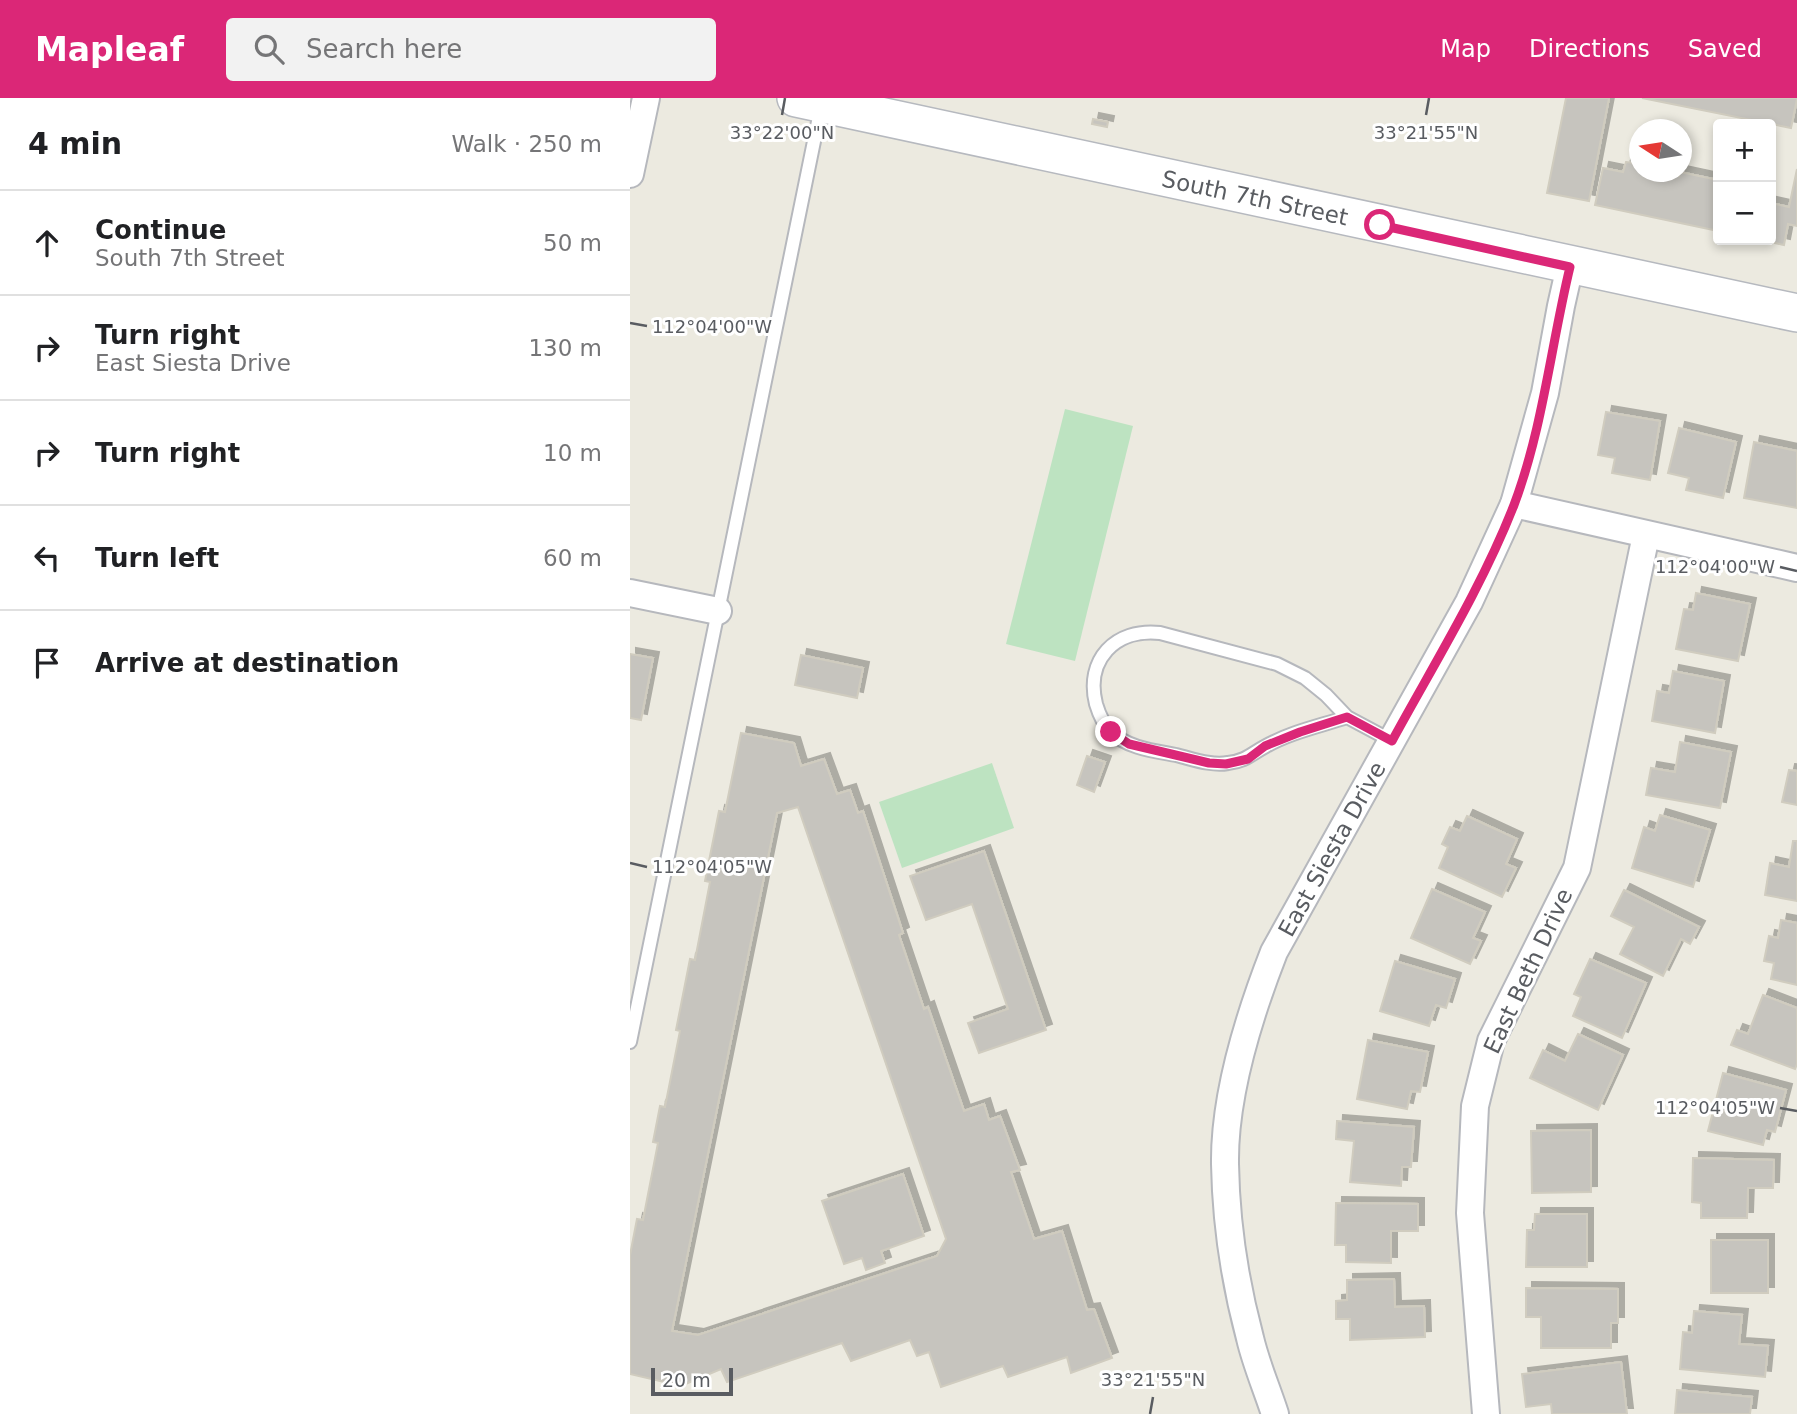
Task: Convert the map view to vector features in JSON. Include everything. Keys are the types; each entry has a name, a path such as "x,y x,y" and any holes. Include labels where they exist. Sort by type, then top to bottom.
{"main road":[{"name":"South 7th Street","path":"809,101 1570,267 1797,313"}],"street":[{"path":"630,174 646,98"},
{"name":"East Siesta Drive","path":"1275,1414 1250,1339 1228,1215 1225,1162 1238,1063 1254,1004 1275,952 1469,602 1514,504 1545,393 1570,267"},
{"path":"1514,504 1797,568"},
{"name":"East Beth Drive","path":"1486,1414 1469,1213 1475,1106 1491,1041 1577,868 1646,535"},
{"path":"630,593 718,611"}],"lane":[{"path":"630,1042 718,611 809,101"},
{"path":"1347,717 1265,746 1248,759 1226,764 1209,763 1129,744 1111,732 1098,714 1093,689 1094,674 1110,646 1144,631 1160,633 1277,664 1306,678 1347,717 1392,741"}],"green space":[{"path":"1065,409 1133,426 1075,661 1006,644"},
{"path":"992,763 1014,828 902,868 879,802"}],"building":[{"path":"1566,98 1609,98 1589,201 1547,193"},
{"path":"1642,98 1797,98 1791,128 1776,125 1776,119 1746,119"},
{"path":"1093,119 1108,122 1107,127 1092,124"},
{"path":"1626,162 1629,162 1629,182 1692,182 1692,175 1713,179 1713,230 1595,205 1603,168 1623,172"},
{"path":"1797,169 1797,226 1788,224 1784,245 1776,243 1776,204 1789,207"},
{"path":"1606,412 1660,421 1650,480 1612,473 1615,458 1598,455"},
{"path":"1679,428 1736,442 1723,498 1686,490 1689,478 1668,473"},
{"path":"1754,442 1797,451 1797,508 1744,498"},
{"path":"1696,593 1750,604 1738,661 1676,649 1684,609 1693,610"},
{"path":"630,654 653,658 641,720 630,718"},
{"path":"801,655 863,668 857,698 795,685"},
{"path":"1673,671 1724,681 1715,733 1652,721 1657,691 1669,693"},
{"path":"741,733 794,743 801,766 824,759 837,794 850,790 858,813 863,811 903,933 899,935 924,1009 928,1007 964,1111 984,1104 989,1120 1000,1116 1020,1170 1011,1172 1034,1239 1062,1231 1087,1310 1094,1309 1112,1358 1071,1373 1067,1357 1008,1377 1003,1366 941,1387 929,1352 917,1356 910,1340 851,1361 842,1343 727,1382 721,1369 681,1386 630,1374 630,1255 637,1219 643,1220 658,1143 653,1142 660,1106 665,1107 680,1031 676,1030 690,959 695,960 710,882 705,881 719,811 725,812","holes":["798,807 946,1239 937,1256 698,1335 672,1331 777,813"]},
{"path":"1680,742 1731,752 1720,808 1646,795 1651,768 1675,772"},
{"path":"1087,756 1105,762 1094,792 1077,785"},
{"path":"1789,770 1797,771 1797,805 1782,802"},
{"path":"1660,815 1710,830 1693,887 1632,868 1644,827 1655,831"},
{"path":"1467,816 1517,839 1506,864 1516,868 1502,897 1439,868 1448,847 1442,844 1450,827 1460,831"},
{"path":"1793,841 1797,841 1797,901 1765,895 1770,863 1789,867"},
{"path":"984,851 1046,1030 979,1053 968,1023 1008,1009 972,904 926,920 910,876"},
{"path":"1432,889 1485,912 1473,938 1481,941 1470,964 1411,938"},
{"path":"1624,890 1699,927 1690,944 1681,939 1663,976 1620,954 1634,927 1611,916"},
{"path":"1781,920 1797,923 1797,985 1771,979 1774,963 1764,961 1769,936 1778,938"},
{"path":"1590,959 1646,983 1622,1038 1573,1016 1581,997 1574,994"},
{"path":"1395,961 1455,979 1446,1008 1436,1005 1429,1026 1380,1011"},
{"path":"1763,995 1797,1008 1795,1069 1731,1045 1737,1030 1748,1034"},
{"path":"1578,1034 1623,1055 1598,1110 1530,1078 1543,1050 1565,1061"},
{"path":"1368,1040 1428,1052 1420,1092 1411,1091 1407,1109 1357,1099"},
{"path":"1723,1073 1786,1090 1775,1132 1767,1130 1763,1145 1708,1131"},
{"path":"1337,1121 1414,1127 1411,1167 1402,1167 1401,1186 1350,1182 1354,1141 1336,1139"},
{"path":"1591,1130 1591,1192 1532,1193 1531,1131"},
{"path":"1693,1158 1774,1160 1773,1188 1748,1188 1747,1218 1701,1218 1701,1203 1692,1202"},
{"path":"903,1174 924,1236 881,1251 885,1263 866,1270 862,1258 844,1264 822,1201"},
{"path":"1336,1203 1418,1204 1418,1231 1391,1231 1391,1263 1346,1262 1346,1245 1335,1245"},
{"path":"1535,1214 1587,1214 1587,1267 1526,1267 1527,1230 1534,1230"},
{"path":"1711,1240 1768,1240 1768,1293 1711,1293"},
{"path":"1394,1279 1395,1307 1424,1306 1425,1337 1350,1340 1350,1319 1336,1319 1336,1301 1347,1300 1347,1280"},
{"path":"1526,1288 1618,1289 1618,1323 1611,1323 1611,1348 1541,1348 1541,1317 1526,1317"},
{"path":"1694,1311 1742,1315 1739,1344 1768,1346 1765,1377 1680,1369 1683,1332 1692,1333"},
{"path":"1621,1362 1627,1414 1552,1414 1551,1404 1526,1407 1522,1374"},
{"path":"1677,1390 1752,1397 1750,1414 1675,1414"}],"route":[{"path":"1111,732 1129,744 1209,763 1226,764 1248,759 1265,746 1347,717 1392,741 1469,602 1514,504 1531,448 1545,393 1570,267 1380,225"}]}
